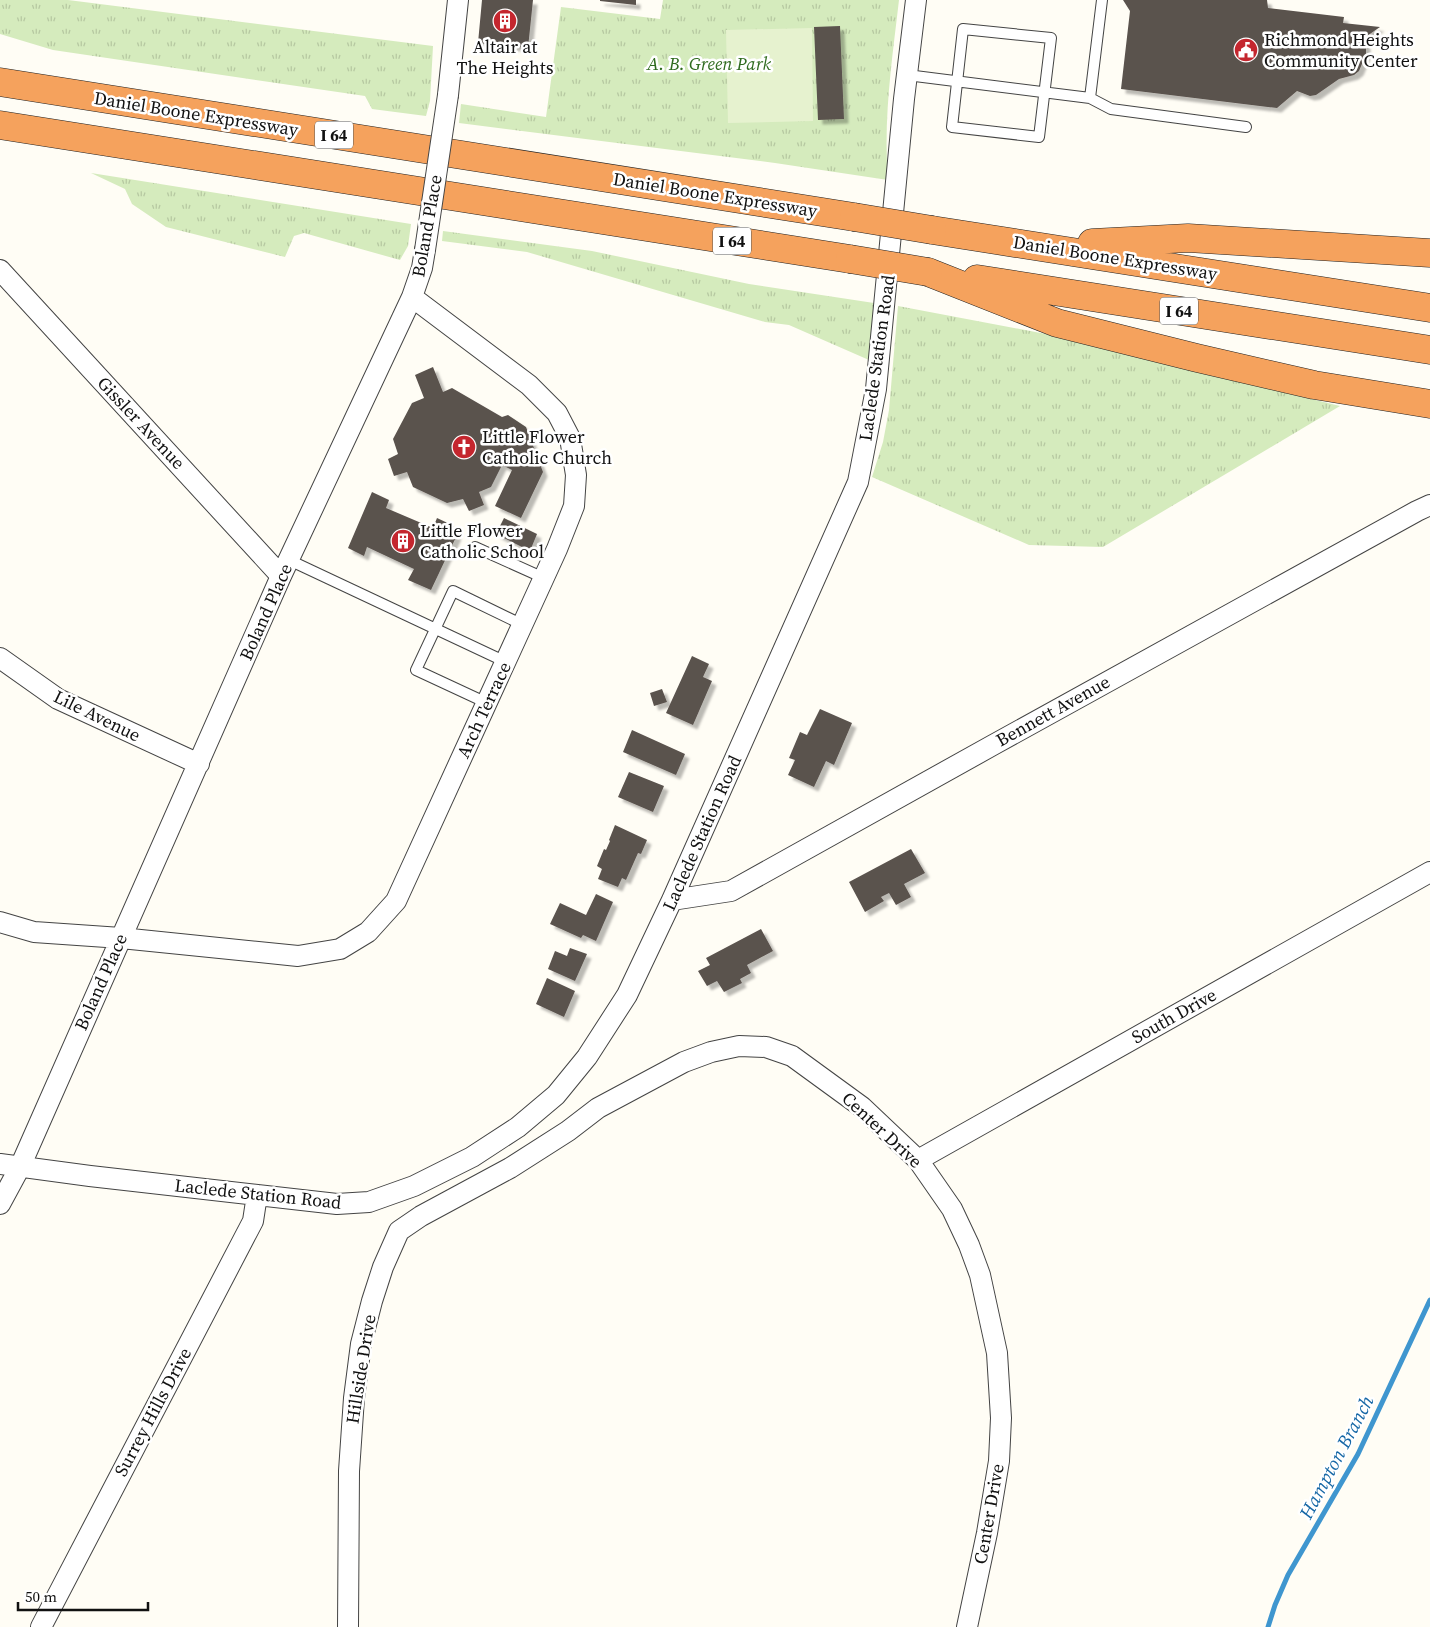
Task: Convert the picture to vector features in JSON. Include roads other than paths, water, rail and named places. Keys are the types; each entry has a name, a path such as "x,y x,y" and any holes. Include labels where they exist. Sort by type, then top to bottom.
{"highway":[{"name":"Daniel Boone Expressway","path":"0,82 1430,308"},
{"name":"I 64","path":"0,125 1430,350"},
{"path":"1036,246 1188,238 1430,253"},
{"path":"928,272 1057,322 1196,358 1314,385 1430,404"}],"street":[{"name":"Boland Place","path":"0,1204 10,1165 121,938 285,568 412,297 422,268 425,250 448,95 458,0"},
{"name":"Laclede Station Road","path":"10,1165 337,1204 369,1202 414,1186 472,1157 518,1127 556,1095 587,1058 627,995 672,900 858,482 876,389 916,0"},
{"name":"Gissler Avenue","path":"0,270 285,568"},
{"name":"Arch Terrace","path":"0,922 34,932 121,938 298,956 340,949 368,932 396,901 557,550 574,506 576,474 570,438 557,413 530,385 412,297"},
{"name":"Bennett Avenue","path":"672,900 731,891 992,744 1430,505"},
{"name":"Lile Avenue","path":"0,658 58,699 199,764"},
{"name":"South Drive","path":"918,1160 1430,872"},
{"name":"Center Drive","path":"598,1108 684,1062 710,1052 739,1046 766,1047 792,1056 862,1107 918,1160 952,1209 969,1245 980,1275 997,1352 1001,1418 999,1461 987,1534 966,1627"},
{"name":"Hillside Drive","path":"348,1627 349,1471 354,1398 361,1344 372,1301 383,1267 399,1231 422,1216 510,1168 568,1131 598,1108"},
{"name":"Surrey Hills Drive","path":"41,1627 253,1221 257,1195"}],"lane":[{"path":"1090,98 1102,0"},
{"path":"963,29 1051,38 1045,92 1039,137 952,127 963,29"},
{"path":"907,75 1090,98 1111,109 1246,127"},
{"path":"475,547 544,578"},
{"path":"285,568 434,628 506,662"},
{"path":"487,703 416,670 434,628 453,591 523,625"}],"waterway":[{"name":"Hampton Branch","path":"1268,1627 1288,1575 1358,1454 1430,1300"}],"place":[{"name":"Altair at The Heights","path":"505,21"},
{"name":"Richmond Heights Community Center","path":"1246,50"},
{"name":"Little Flower Catholic Church","path":"464,447"},
{"name":"Little Flower Catholic School","path":"403,541"}],"park label":[{"name":"A. B. Green Park","path":"709,64"}]}
